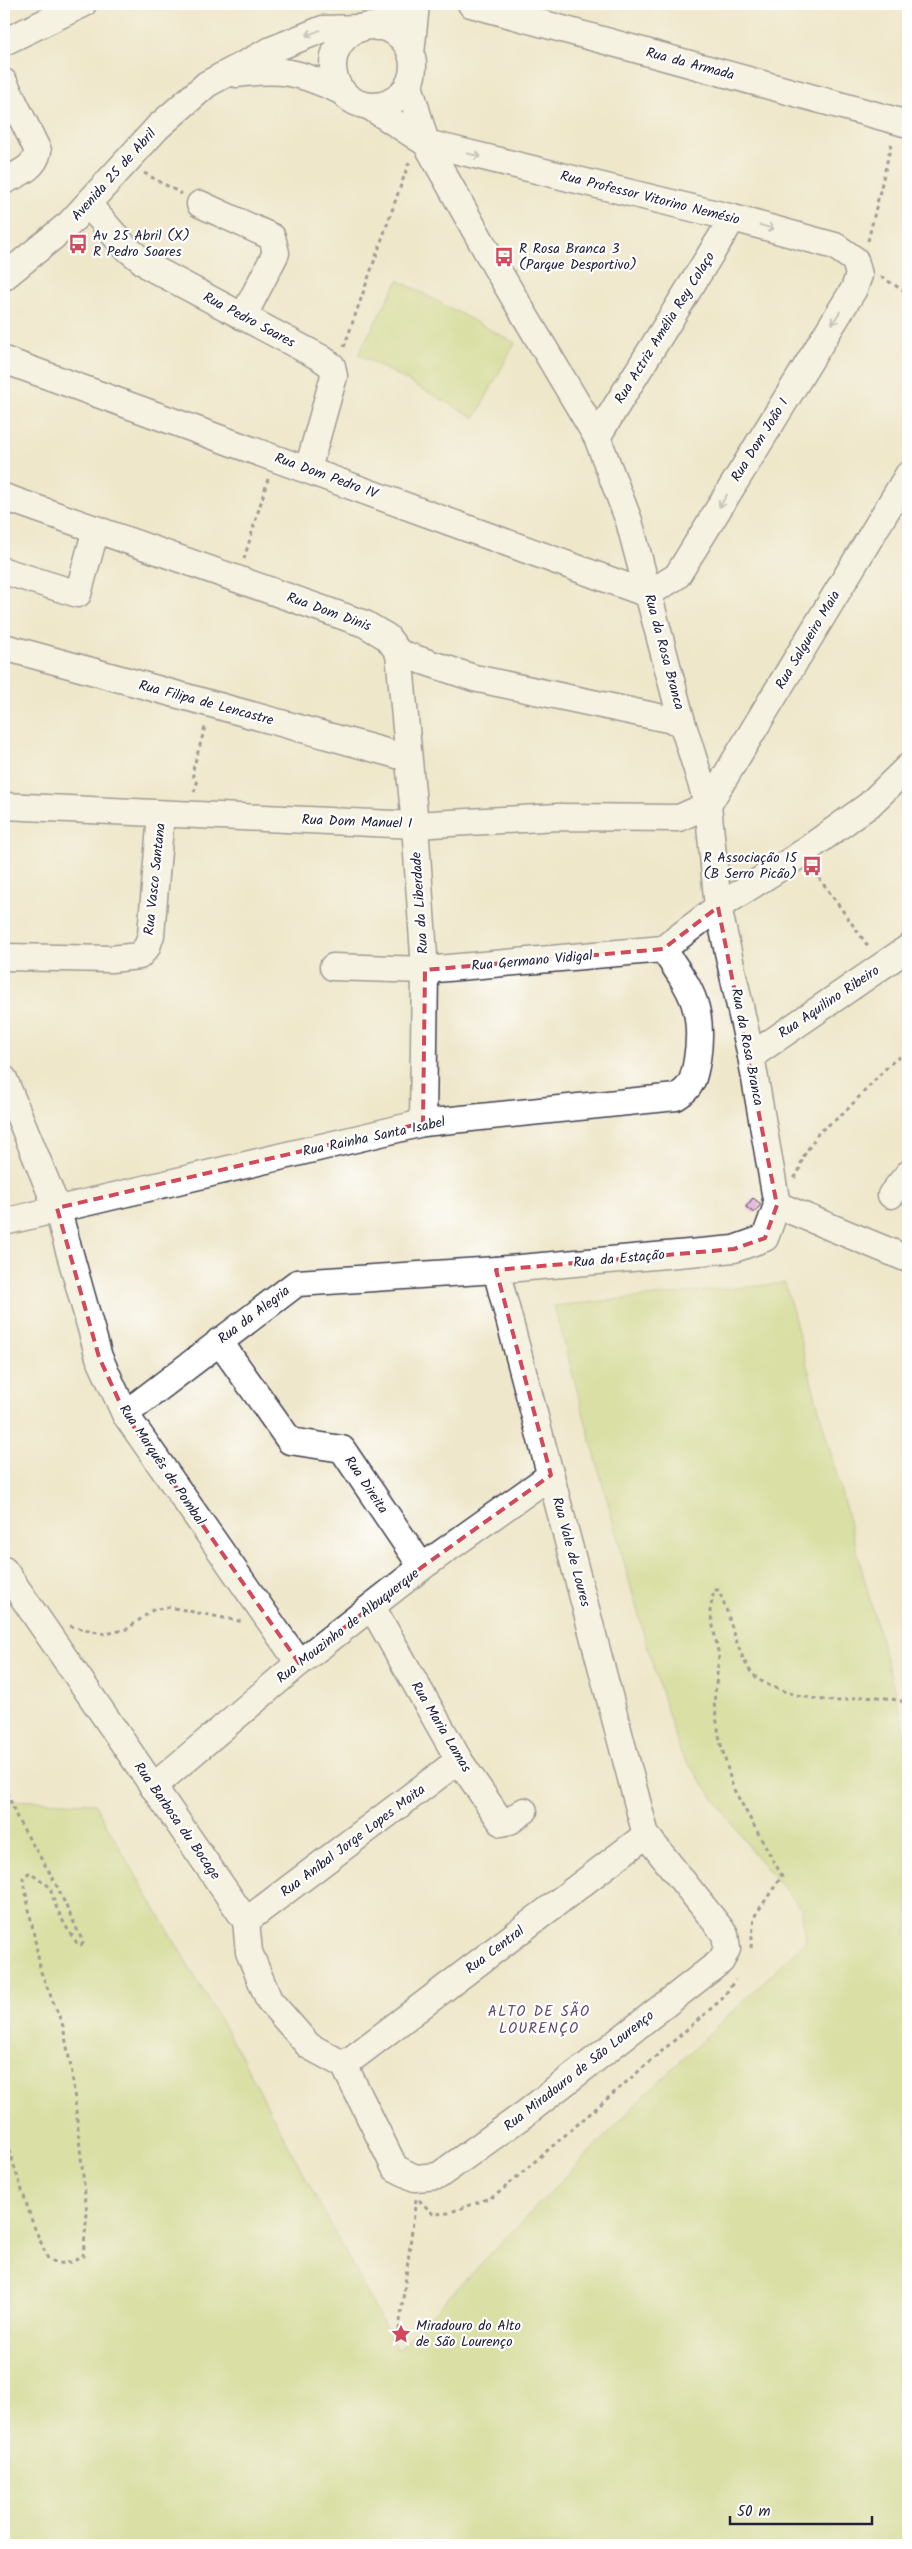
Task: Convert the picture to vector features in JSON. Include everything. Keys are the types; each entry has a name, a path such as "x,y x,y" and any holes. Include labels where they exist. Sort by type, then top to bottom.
{"street":[{"path":"4,42 83,4"},
{"path":"401,4 369,27 350,34 340,43 335,55 333,68 336,81 343,92 355,101 370,106 392,101 402,94 409,85 412,75 411,54 416,4"},
{"name":"Rua da Armada","path":"471,4 903,123"},
{"path":"369,27 398,35 411,54"},
{"name":"Avenida 25 de Abril","path":"4,278 51,241 179,106 207,84 271,50 323,30 369,27"},
{"name":"Avenida 25 de Abril","path":"225,75 264,71 285,72 307,76 343,92"},
{"path":"4,82 38,151 36,159 23,171 4,181"},
{"name":"Rua da Rosa Branca","path":"409,85 426,143 494,264 597,438 628,521 682,722 708,805 718,907 750,1056 776,1200"},
{"name":"Rua da Rosa Branca","path":"370,106 426,143"},
{"name":"Rua Professor Vitorino Nemésio","path":"426,143 733,218 835,246 855,260 859,275"},
{"name":"Rua Pedro Soares","path":"88,204 124,246 150,267 321,358 332,366 334,376"},
{"path":"200,204 272,237 276,253 243,317"},
{"name":"Rua Actriz Amélia Rey Colaço","path":"597,438 733,218"},
{"name":"Rua Dom João I","path":"648,594 677,576 848,298 859,275"},
{"name":"Rua Dom Pedro IV","path":"4,360 648,594"},
{"path":"308,469 334,376"},
{"name":"Rua Salgueiro Maia","path":"708,805 908,475"},
{"name":"Rua Dom Dinis","path":"4,497 371,627 386,637 399,653 474,678 682,722"},
{"path":"4,571 78,594 96,529"},
{"name":"Rua Filipa de Lencastre","path":"4,647 408,758"},
{"name":"Rua da Liberdade","path":"399,653 415,825 425,970 423,1123"},
{"path":"663,949 718,907 802,854 869,805 907,773"},
{"name":"Rua Dom Manuel I","path":"4,806 415,825 558,817 679,818 708,805"},
{"name":"Rua Vasco Santana","path":"4,956 111,959 139,956 147,947 173,815"},
{"name":"Rua Aquilino Ribeiro","path":"750,1056 908,948"},
{"name":"Rua Germano Vidigal","path":"332,967 425,970 663,949"},
{"name":"Rua Rainha Santa Isabel","path":"4,1222 423,1123 676,1097 688,1090 694,1078 700,1020 686,985 663,949"},
{"name":"Rua Marquês de Pombal","path":"4,1079 57,1208 99,1357 125,1414 299,1663"},
{"path":"891,1195 908,1174"},
{"path":"776,1200 908,1258"},
{"name":"Rua da Estação","path":"436,1274 734,1249 765,1238 776,1200"},
{"name":"Rua Vale de Loures","path":"496,1270 646,1834"},
{"name":"Rua da Alegria","path":"125,1414 297,1283 436,1274"},
{"name":"Rua Direita","path":"219,1341 290,1441 342,1449 422,1567"},
{"name":"Rua Mouzinho de Albuquerque","path":"153,1787 299,1663 422,1567 551,1476"},
{"name":"Rua Barbosa du Bocage","path":"4,1570 246,1921 249,1952 269,2000 309,2046 344,2065"},
{"name":"Rua Maria Lamas","path":"372,1607 459,1760 502,1823 510,1821 524,1811"},
{"name":"Rua Aníbal Jorge Lopes Moita","path":"246,1921 459,1760"},
{"name":"Rua Miradouro de São Lourenço","path":"344,2065 395,2168 415,2178 438,2176 526,2113 721,1961 727,1949 725,1934 646,1834"},
{"name":"Rua Central","path":"344,2065 646,1834"}],"path":[{"path":"903,123 859,275 883,277 908,293"},
{"path":"334,376 408,165 426,143"},
{"path":"124,163 200,204"},
{"path":"238,579 274,457"},
{"path":"173,815 187,802 197,784 192,774 211,704"},
{"path":"802,854 883,966"},
{"path":"776,1200 798,1174 803,1157 820,1132 843,1114 890,1064 908,1050"},
{"path":"38,1620 106,1634 127,1628 153,1610 169,1607 210,1614 276,1630"},
{"path":"4,1785 18,1820 54,1880 83,1942 81,1945 77,1943 64,1923 55,1906 50,1887 30,1872 23,1878 42,1972 63,2026 72,2073 87,2213 83,2256 71,2263 60,2265 48,2259 33,2224 4,2135"},
{"path":"399,2330 416,2196"}],"highlighted area":[{"path":"718,907 777,1205 765,1238 734,1249 496,1270 551,1475 422,1567 299,1663 125,1414 99,1357 57,1208 423,1123 425,970 663,949"}],"green space":[{"path":"398,280 515,343 475,418 358,354"},
{"path":"785,1283 908,1741 908,2545 4,2545 4,1800 94,1803 240,2054 397,2350 642,2098 806,1941 801,1909 752,1851 680,1752 647,1646 554,1306"}],"building":[{"path":"753,1198 761,1204 754,1213 746,1207"}],"place":[{"name":"Av 25 Abril (X) R Pedro Soares","path":"78,244"},
{"name":"R Rosa Branca 3 (Parque Desportivo)","path":"504,257"},
{"name":"R Associação 15 (B Serro Picão)","path":"812,866"},
{"name":"Miradouro do Alto de São Lourenço","path":"401,2334"}],"district":[{"name":"ALTO DE SÃO LOURENÇO","path":"539,2020"}]}
